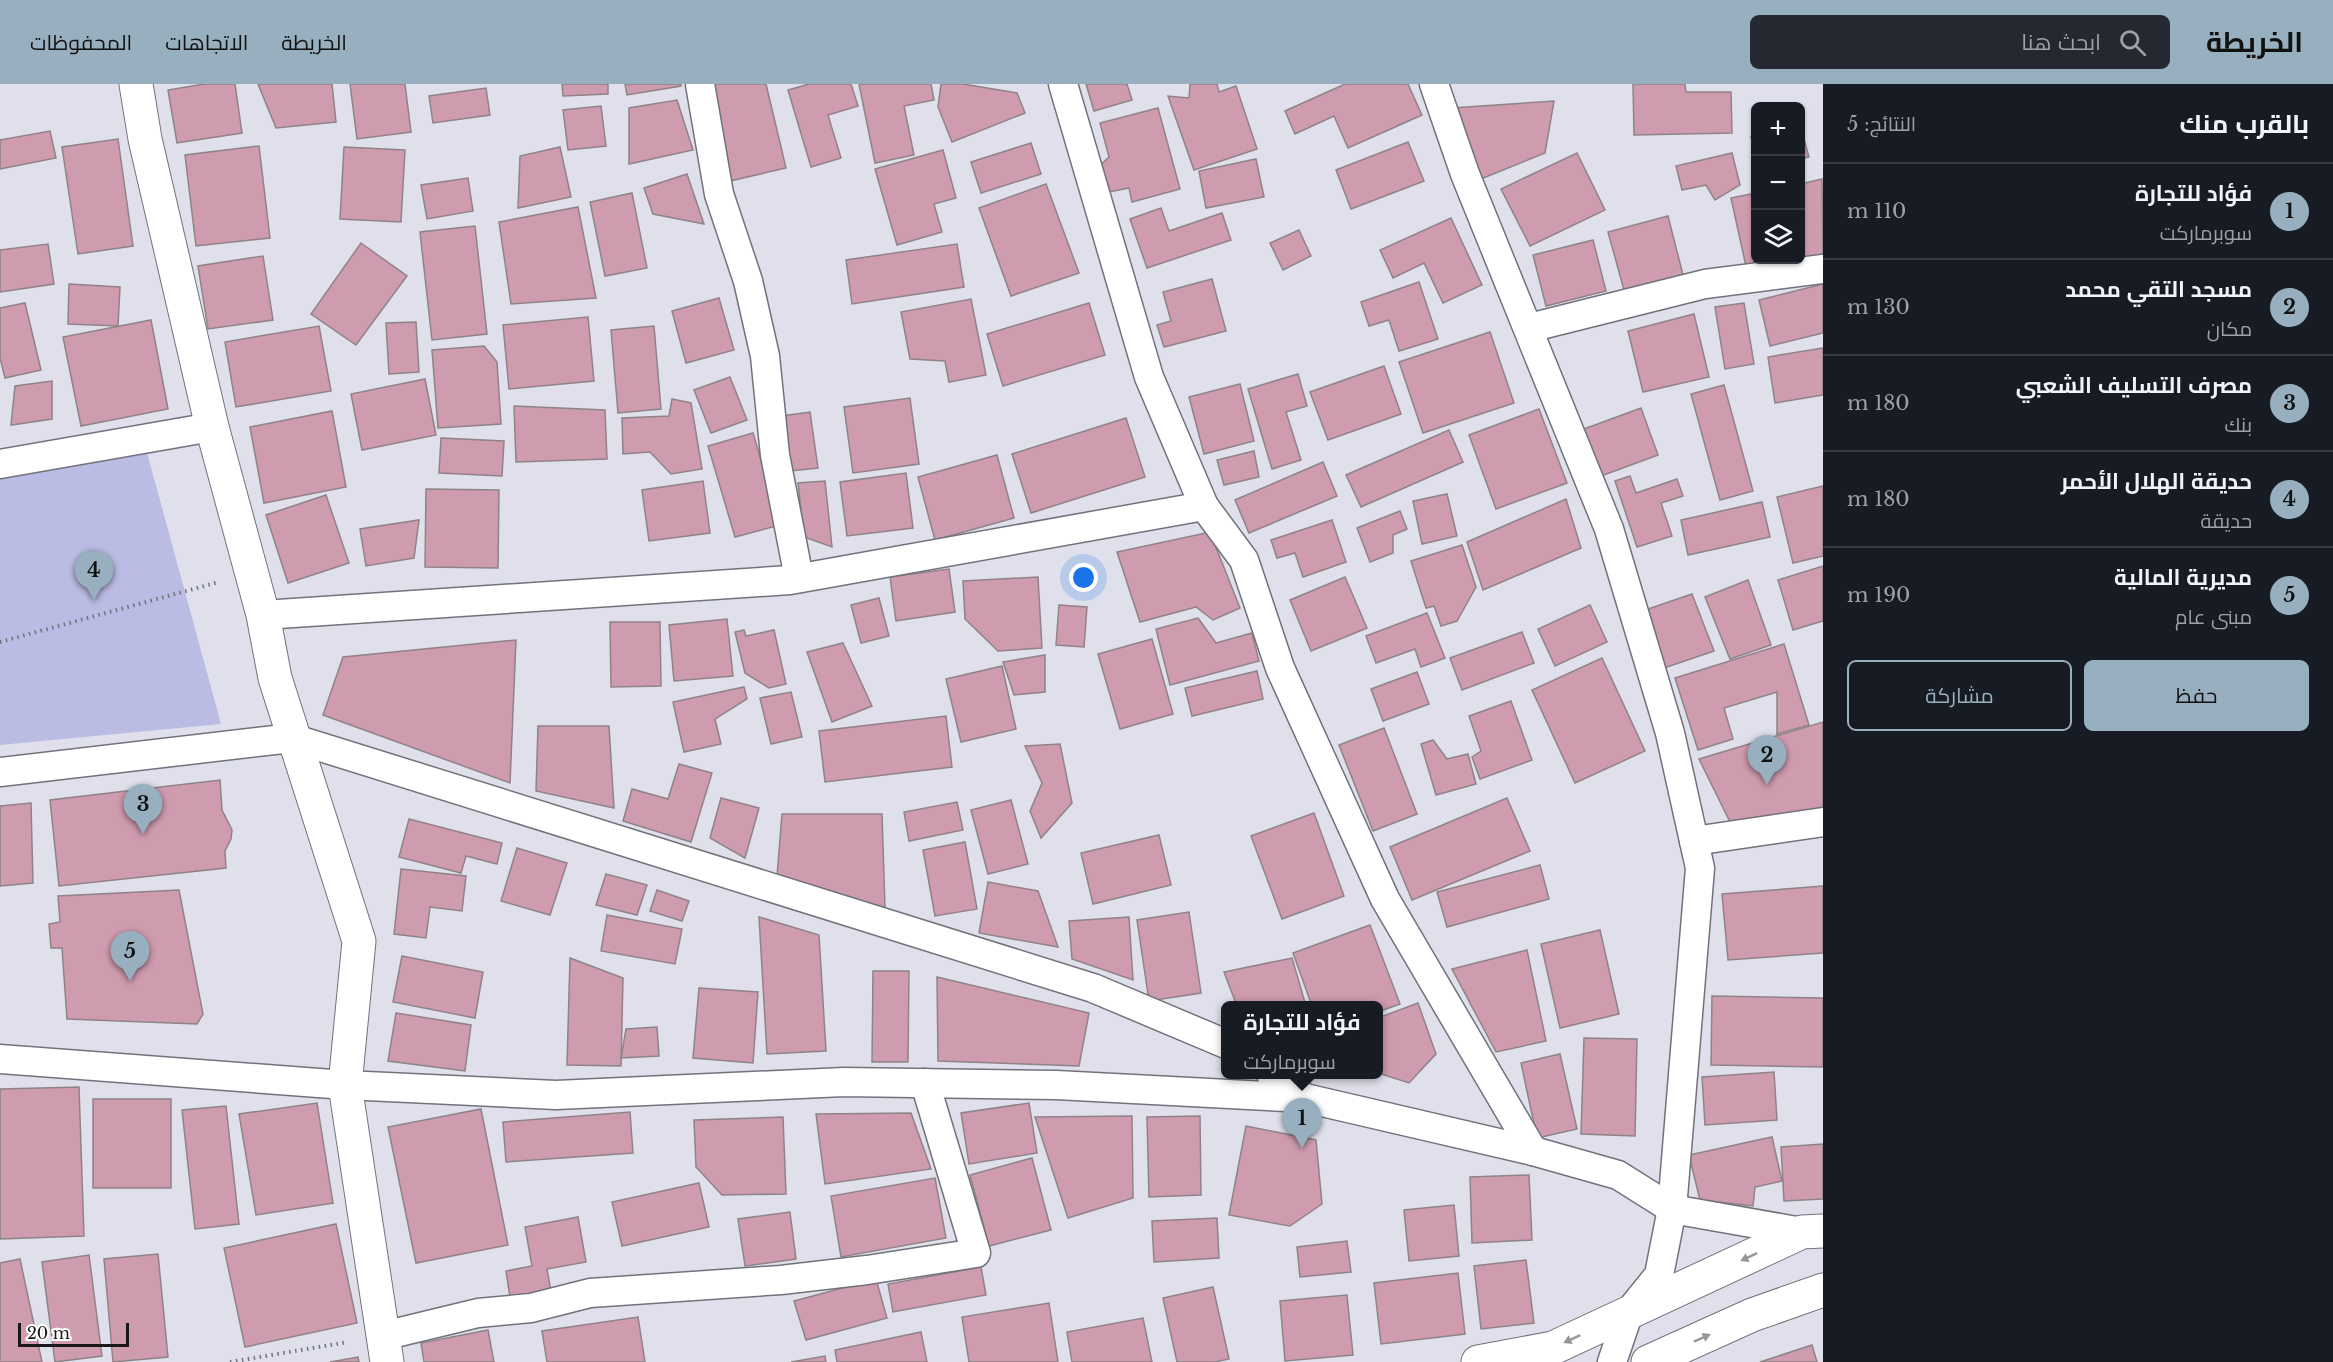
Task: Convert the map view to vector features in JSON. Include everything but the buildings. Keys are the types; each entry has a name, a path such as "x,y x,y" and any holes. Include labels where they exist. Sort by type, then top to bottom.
{"street":[{"path":"136,84 147,150 212,427 263,615 275,678 292,738 359,941 345,1085 385,1349 478,1313 531,1308 590,1293 781,1280 867,1270 976,1253 925,1083"},
{"path":"700,84 719,194 748,281 765,356 775,455 799,578"},
{"path":"1063,84 1149,376 1204,506 1244,560 1280,668 1385,899 1533,1151"},
{"path":"1434,84 1465,174 1609,529 1670,733 1700,868 1672,1209 1659,1275 1629,1312 1612,1362"},
{"path":"1529,328 1705,284 1823,269"},
{"path":"0,464 212,427"},
{"path":"263,615 799,578 1204,506"},
{"path":"0,772 292,738 1093,988 1221,1042"},
{"path":"1694,841 1823,822"},
{"path":"0,1059 345,1085 556,1095 844,1082 1056,1085 1305,1098 1533,1151 1618,1175 1672,1209 1813,1232"},
{"path":"1278,1079 1305,1098"},
{"path":"1478,1362 1553,1348 1629,1312 1813,1232"},
{"path":"1648,1362 1752,1315 1823,1290"}],"path":[{"path":"0,642 252,573"},
{"path":"230,1362 385,1349"}],"shaded area":[{"path":"146,449 221,724 0,745 0,477"}],"place":[{"name":"حديقة الهلال الأحمر","path":"94,600"},
{"name":"مسجد التقي محمد","path":"1767,785"},
{"name":"مصرف التسليف الشعبي","path":"143,834"},
{"name":"مديرية المالية","path":"130,981"},
{"name":"فؤاد للتجارة","path":"1302,1148"}]}
